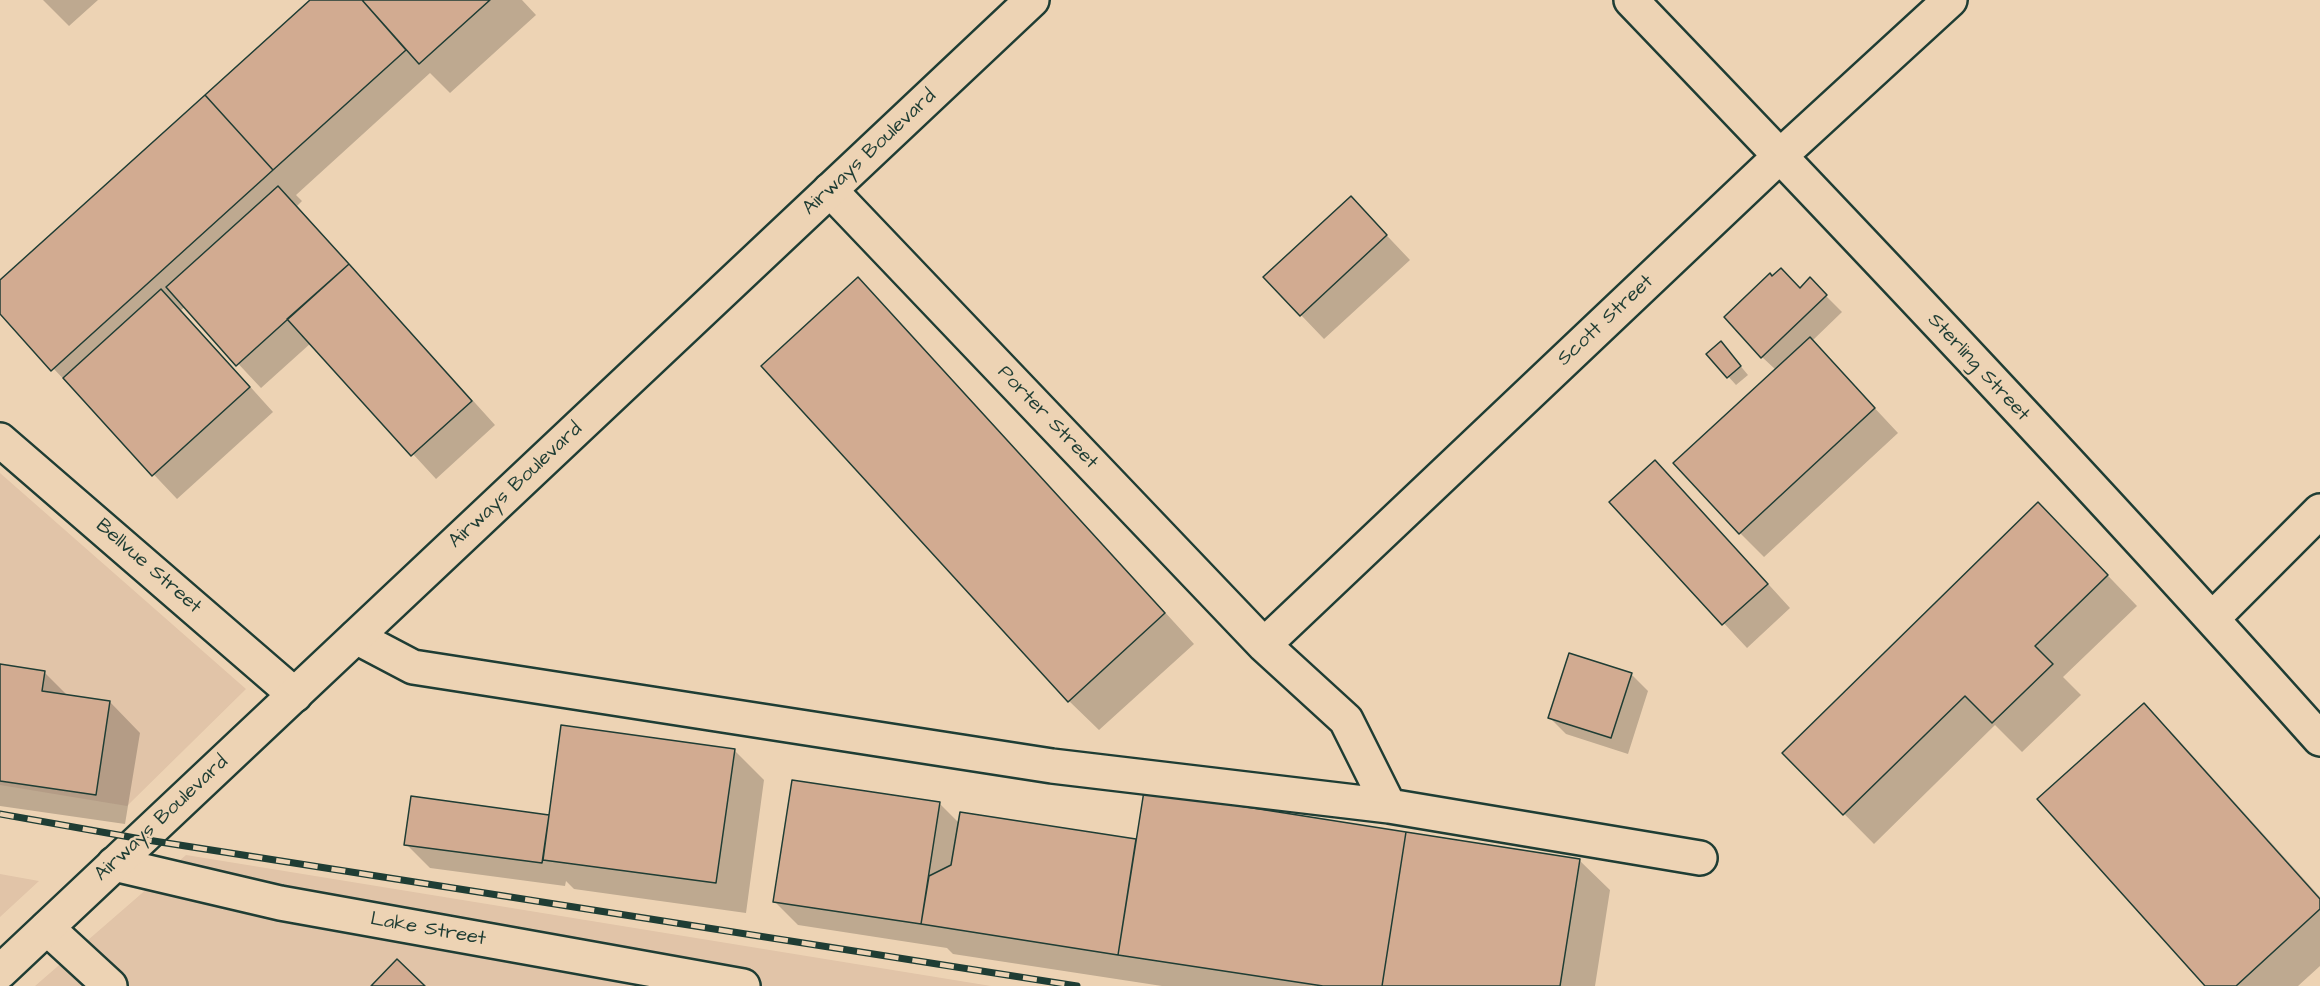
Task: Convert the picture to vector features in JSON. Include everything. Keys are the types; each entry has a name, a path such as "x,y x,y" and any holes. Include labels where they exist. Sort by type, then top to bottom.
{"street":[{"name":"Airways Boulevard","path":"0,972 1032,0"},
{"name":"Sterling Street","path":"1631,0 1780,156 2212,619 2320,740"},
{"name":"Scott Street","path":"1264,645 1780,156 1950,0"},
{"name":"Porter Street","path":"830,190 1264,645 1346,720 1389,806"},
{"name":"Bellvue Street","path":"0,440 295,695"},
{"path":"2212,619 2320,511"},
{"path":"356,636 413,667 1052,766 1389,806 1700,858"},
{"name":"Lake Street","path":"114,864 280,903 743,986"},
{"path":"47,928 110,986"}],"shaded area":[{"path":"0,473 246,689 127,806 0,785"},
{"path":"186,855 991,986 35,986"},
{"path":"0,874 39,881 0,917"}],"building":[{"path":"310,0 362,0 406,50 273,170 205,95"},
{"path":"362,0 490,0 419,64"},
{"path":"205,95 273,170 51,371 0,314 0,280"},
{"path":"278,186 349,264 236,366 166,287"},
{"path":"1351,196 1387,235 1300,316 1263,277"},
{"path":"349,264 472,401 411,456 287,319"},
{"path":"1781,268 1800,288 1810,277 1827,295 1761,358 1724,317 1770,273 1772,276"},
{"path":"858,277 1165,613 1068,702 761,366"},
{"path":"161,289 250,387 152,476 63,378"},
{"path":"1810,337 1875,408 1739,534 1673,463"},
{"path":"1721,341 1741,366 1727,378 1706,354"},
{"path":"1655,460 1768,584 1722,625 1609,502"},
{"path":"2038,502 2108,575 2035,646 2053,664 1992,723 1965,696 1843,815 1782,753"},
{"path":"1569,653 1632,673 1611,738 1548,718"},
{"path":"0,664 45,671 42,691 110,701 96,795 0,781"},
{"path":"2144,703 2320,899 2320,909 2236,986 2205,986 2037,799"},
{"path":"561,725 735,749 716,883 543,860"},
{"path":"792,780 940,802 921,924 773,902"},
{"path":"1144,791 1406,832 1382,986 1323,986 1118,955"},
{"path":"411,796 549,815 542,863 404,845"},
{"path":"960,812 1136,839 1118,955 921,924 929,876 951,865"},
{"path":"1406,832 1580,859 1560,986 1382,986"},
{"path":"397,959 425,986 371,986"}],"railway":[{"path":"0,814 141,839 1077,986"}]}
